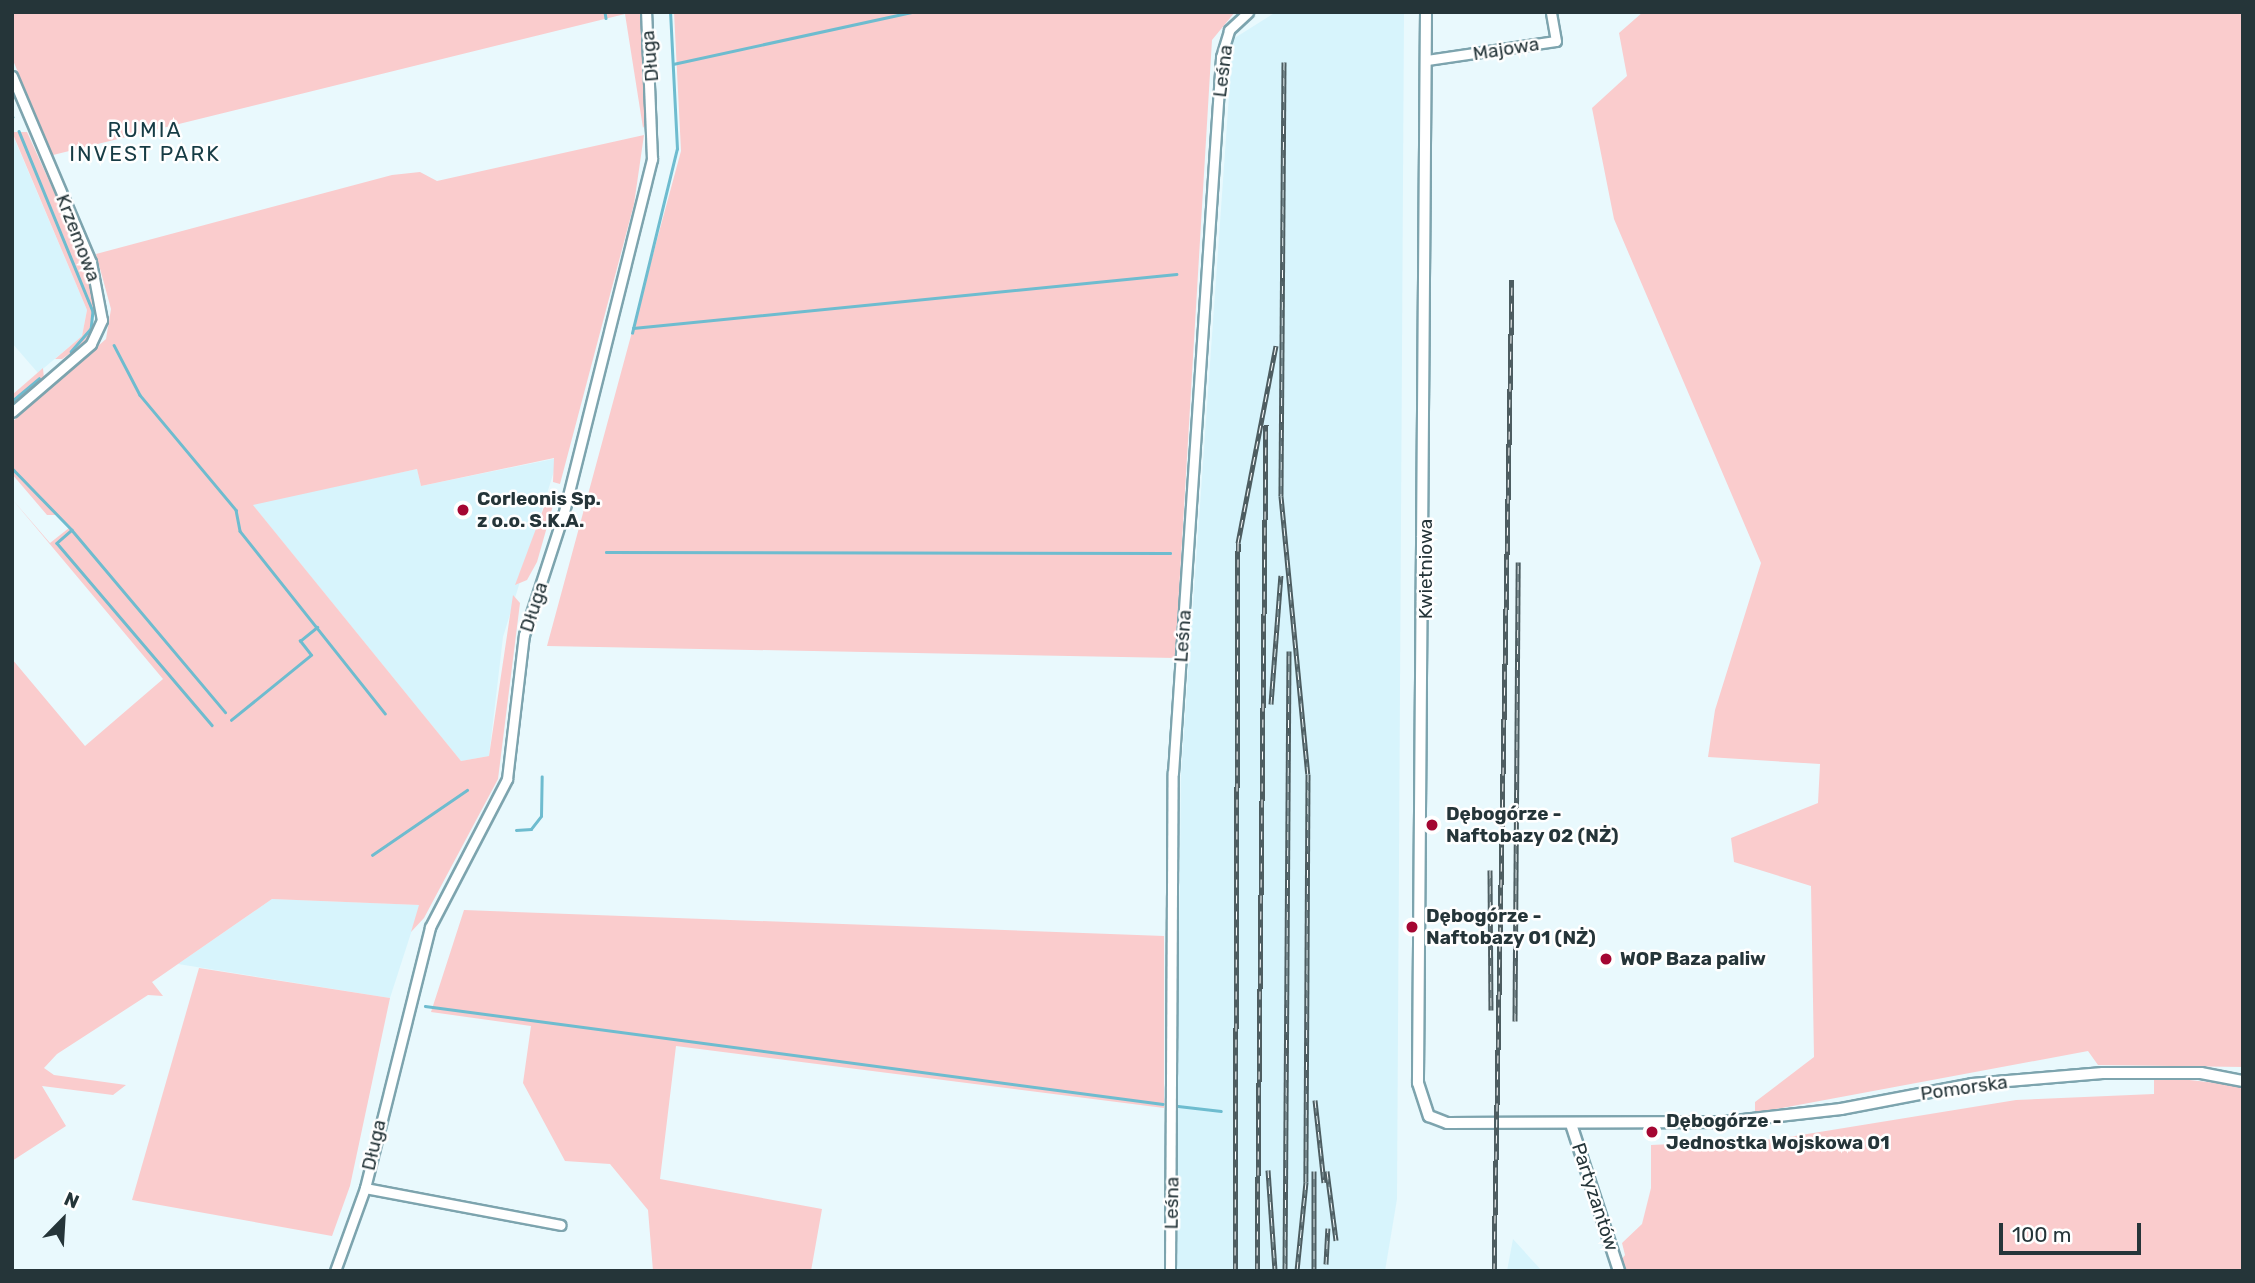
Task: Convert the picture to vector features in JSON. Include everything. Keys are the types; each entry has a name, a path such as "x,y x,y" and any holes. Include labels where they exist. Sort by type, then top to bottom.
{"street":[{"name":"Długa","path":"335,1271 365,1188 430,927 506,779 524,635 564,512 652,159 646,12"},
{"name":"Leśna","path":"1170,1271 1173,774 1221,57 1229,30 1248,12"},
{"name":"Kwietniowa","path":"1426,12 1418,1083 1425,1110 1435,1119"},
{"name":"Majowa","path":"1427,60 1556,41 1551,12"},
{"name":"Krzemowa","path":"12,76 91,262 102,320 91,344 12,412"},
{"name":"Pomorska","path":"1435,1119 1571,1124 1725,1122 1842,1109 1972,1084 2103,1073 2201,1073 2243,1081"},
{"name":"Partyzantów","path":"1571,1124 1619,1271"},
{"name":"Długa","path":"365,1188 561,1225"}],"shaded area":[{"path":"12,12 643,12 648,120 643,128 625,14 53,155 12,58"},
{"path":"674,12 1235,12 1212,40 1175,658 547,646 681,151"},
{"path":"1276,12 1404,12 1397,1199 1385,1271 1175,1271 1181,774 1233,39"},
{"path":"1643,12 2243,12 2243,1067 2098,1065 2088,1051 1755,1113 1755,1102 1814,1057 1811,886 1734,862 1731,838 1818,803 1820,764 1708,757 1715,710 1761,563 1614,219 1592,108 1627,76 1619,33"},
{"path":"12,132 27,132 88,267 96,303 89,340 62,359 55,359 82,336 87,310"},
{"path":"12,133 87,310 82,336 38,373 12,343"},
{"path":"644,135 634,204 560,484 553,482 554,458 421,486 417,469 253,505 461,761 489,756 513,595 520,603 498,779 424,918 411,932 419,905 272,899 152,982 163,996 148,995 57,1054 44,1068 54,1075 126,1085 113,1095 42,1086 66,1126 12,1161 12,659 85,746 163,679 12,499 50,543 69,528 57,515 47,515 12,474 12,422 106,339 111,309 96,254 392,175 420,172 437,181"},
{"path":"43,368 44,379 12,405 12,395"},
{"path":"558,458 503,637 489,756 461,761 252,504 417,469 421,486"},
{"path":"550,491 556,495 537,562 527,580 515,585"},
{"path":"272,899 420,905 390,998 178,964"},
{"path":"464,910 1164,936 1164,1108 676,1046 660,1179 822,1209 811,1271 653,1271 648,1210 610,1164 565,1161 523,1083 531,1026 431,1012"},
{"path":"199,968 390,998 350,1186 332,1236 132,1200"},
{"path":"2154,1076 2243,1086 2243,1271 1613,1271 1625,1255 1622,1243 1642,1224 1651,1188 1651,1145 1777,1139 2016,1100 2154,1094"},
{"path":"1513,1239 1542,1271 1507,1271"}],"waterway":[{"path":"605,12 606,18"},
{"path":"632,333 677,149 670,12"},
{"path":"673,64 912,12"},
{"path":"19,131 93,311 91,329 71,352"},
{"path":"633,328 1176,274"},
{"path":"114,345 140,395 236,510 240,531 385,713"},
{"path":"12,401 39,378"},
{"path":"12,468 72,530 57,543 212,725"},
{"path":"72,530 225,712"},
{"path":"606,552 1170,553"},
{"path":"231,720 311,655 300,641 317,627"},
{"path":"516,830 531,829 541,816 542,777"},
{"path":"372,855 467,790"},
{"path":"425,1006 1163,1104"},
{"path":"1178,1106 1221,1111"}],"railway":[{"path":"1284,62 1281,496 1308,774 1306,1182 1297,1271"},
{"path":"1494,1271 1512,279"},
{"path":"1235,1271 1238,543 1276,346"},
{"path":"1257,1271 1266,424"},
{"path":"1515,1021 1518,562"},
{"path":"1271,704 1281,575"},
{"path":"1285,1271 1289,651"},
{"path":"1490,870 1491,1010"},
{"path":"1315,1100 1324,1183"},
{"path":"1268,1170 1275,1271"},
{"path":"1314,1171 1314,1271"},
{"path":"1327,1171 1336,1240"},
{"path":"1326,1264 1328,1228"}],"place":[{"name":"Corleonis Sp. z o.o. S.K.A.","path":"463,510"},
{"name":"Dębogórze - Naftobazy 02 (NŻ)","path":"1432,825"},
{"name":"Dębogórze - Naftobazy 01 (NŻ)","path":"1412,927"},
{"name":"WOP Baza paliw","path":"1606,959"},
{"name":"Dębogórze - Jednostka Wojskowa 01","path":"1652,1132"}],"district":[{"name":"RUMIA INVEST PARK","path":"145,142"}]}
